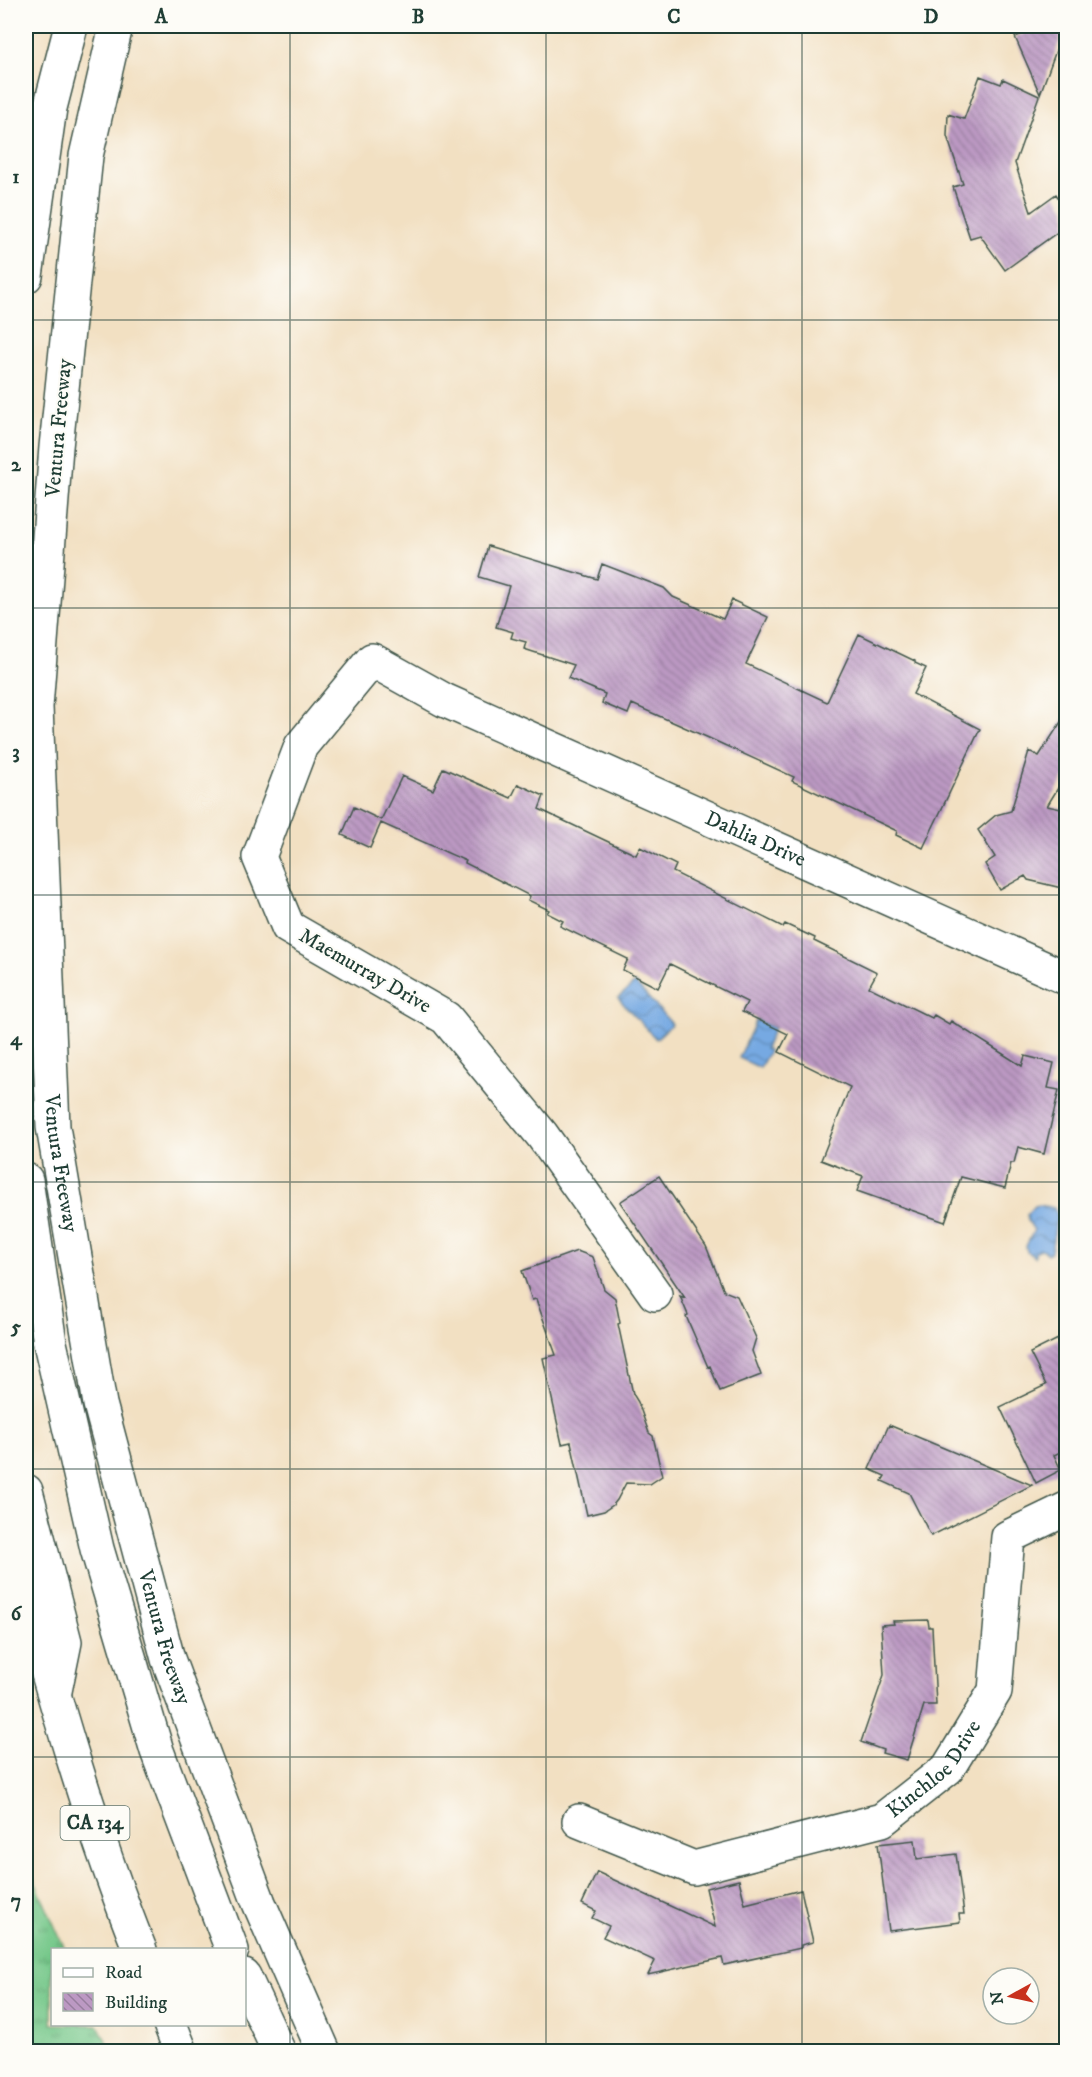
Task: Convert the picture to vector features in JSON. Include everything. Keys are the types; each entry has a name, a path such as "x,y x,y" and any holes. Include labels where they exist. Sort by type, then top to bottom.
{"main road":[{"path":"26,276 50,108 71,26"},
{"name":"Ventura Freeway","path":"116,26 86,156 56,447 36,707 52,1127 100,1404 168,1659 259,1903 324,2052"},
{"name":"Maemurray Drive","path":"444,700 372,660 301,746 259,857 288,927 446,1018 542,1135 655,1294"},
{"name":"Dahlia Drive","path":"444,700 1066,978"},
{"path":"26,1180 50,1343 97,1550 157,1750 231,1948"},
{"path":"26,1491 65,1642 54,1696"},
{"name":"Kinchloe Drive","path":"579,1821 694,1868 882,1820 948,1768 995,1691 1008,1537 1066,1509"},
{"name":"CA 134","path":"26,1596 54,1696 119,1897 139,1948"},
{"path":"246,1980 279,2052"},
{"path":"170,2026 181,2052"}],"green space":[{"path":"26,1862 65,1948 51,1948 51,2026 98,2026 111,2051 26,2051"}],"water":[{"path":"635,983 672,1024 656,1039 618,998"},
{"path":"756,1020 774,1028 765,1049 769,1051 760,1068 739,1058"},
{"path":"1034,1206 1054,1208 1057,1214 1051,1252 1047,1254 1044,1250 1039,1249 1035,1257 1027,1252 1026,1246 1034,1230 1028,1221 1027,1214"}],"building":[{"path":"1042,26 1065,26 1040,94 1015,37"},
{"path":"980,76 1001,84 1003,79 1039,96 1015,163 1031,212 1056,194 1066,209 1066,226 1005,270 980,235 970,238 953,187 963,184 947,136 948,114 964,119"},
{"path":"488,546 597,579 602,564 664,588 673,597 723,619 732,600 768,617 746,664 827,702 859,634 926,668 913,694 980,729 923,848 896,835 897,831 792,781 794,777 711,739 632,704 628,714 602,703 605,694 568,678 574,665 524,649 526,642 511,638 513,632 496,627 509,586 479,577"},
{"path":"1066,714 1066,775 1047,806 1066,810 1066,889 1028,880 1025,876 1000,890 985,864 995,857 978,830 996,815 1011,811 1029,751 1039,756"},
{"path":"443,768 511,798 518,784 544,796 539,809 636,855 640,847 676,865 673,872 783,927 785,924 815,938 814,941 877,972 869,987 932,1018 934,1015 949,1024 951,1021 1022,1066 1025,1056 1054,1063 1048,1088 1059,1090 1044,1154 1018,1147 1014,1163 1011,1163 1005,1188 961,1177 945,1222 857,1191 863,1176 821,1160 850,1087 779,1052 788,1034 742,1012 747,1002 670,964 658,988 623,970 628,959 560,926 563,921 547,913 549,910 528,900 530,896 465,863 466,861 381,823 370,848 342,835 354,807 381,820 402,776 433,790"},
{"path":"659,1176 706,1246 724,1291 737,1296 756,1338 752,1351 761,1375 720,1391 686,1316 688,1315 680,1296 685,1298 620,1202"},
{"path":"577,1251 593,1257 604,1289 615,1298 620,1323 618,1324 633,1394 649,1433 653,1436 662,1476 650,1484 626,1483 613,1505 604,1511 587,1515 571,1442 562,1444 543,1358 556,1355 536,1299 532,1300 522,1271"},
{"path":"1066,1335 1066,1449 1054,1455 1061,1470 1036,1483 1000,1407 1046,1385 1030,1353"},
{"path":"889,1425 1032,1485 931,1536 909,1493 882,1481 885,1476 869,1469"},
{"path":"928,1620 929,1627 932,1627 936,1705 924,1705 907,1760 882,1753 883,1750 861,1742 884,1675 881,1625 894,1624 893,1621"},
{"path":"915,1840 917,1859 956,1854 964,1914 959,1914 960,1922 889,1931 878,1844"},
{"path":"597,1872 715,1927 706,1888 739,1880 745,1904 801,1890 813,1942 801,1945 801,1948 724,1965 722,1958 648,1975 655,1961 603,1937 609,1926 592,1918 596,1911 582,1904"}]}
